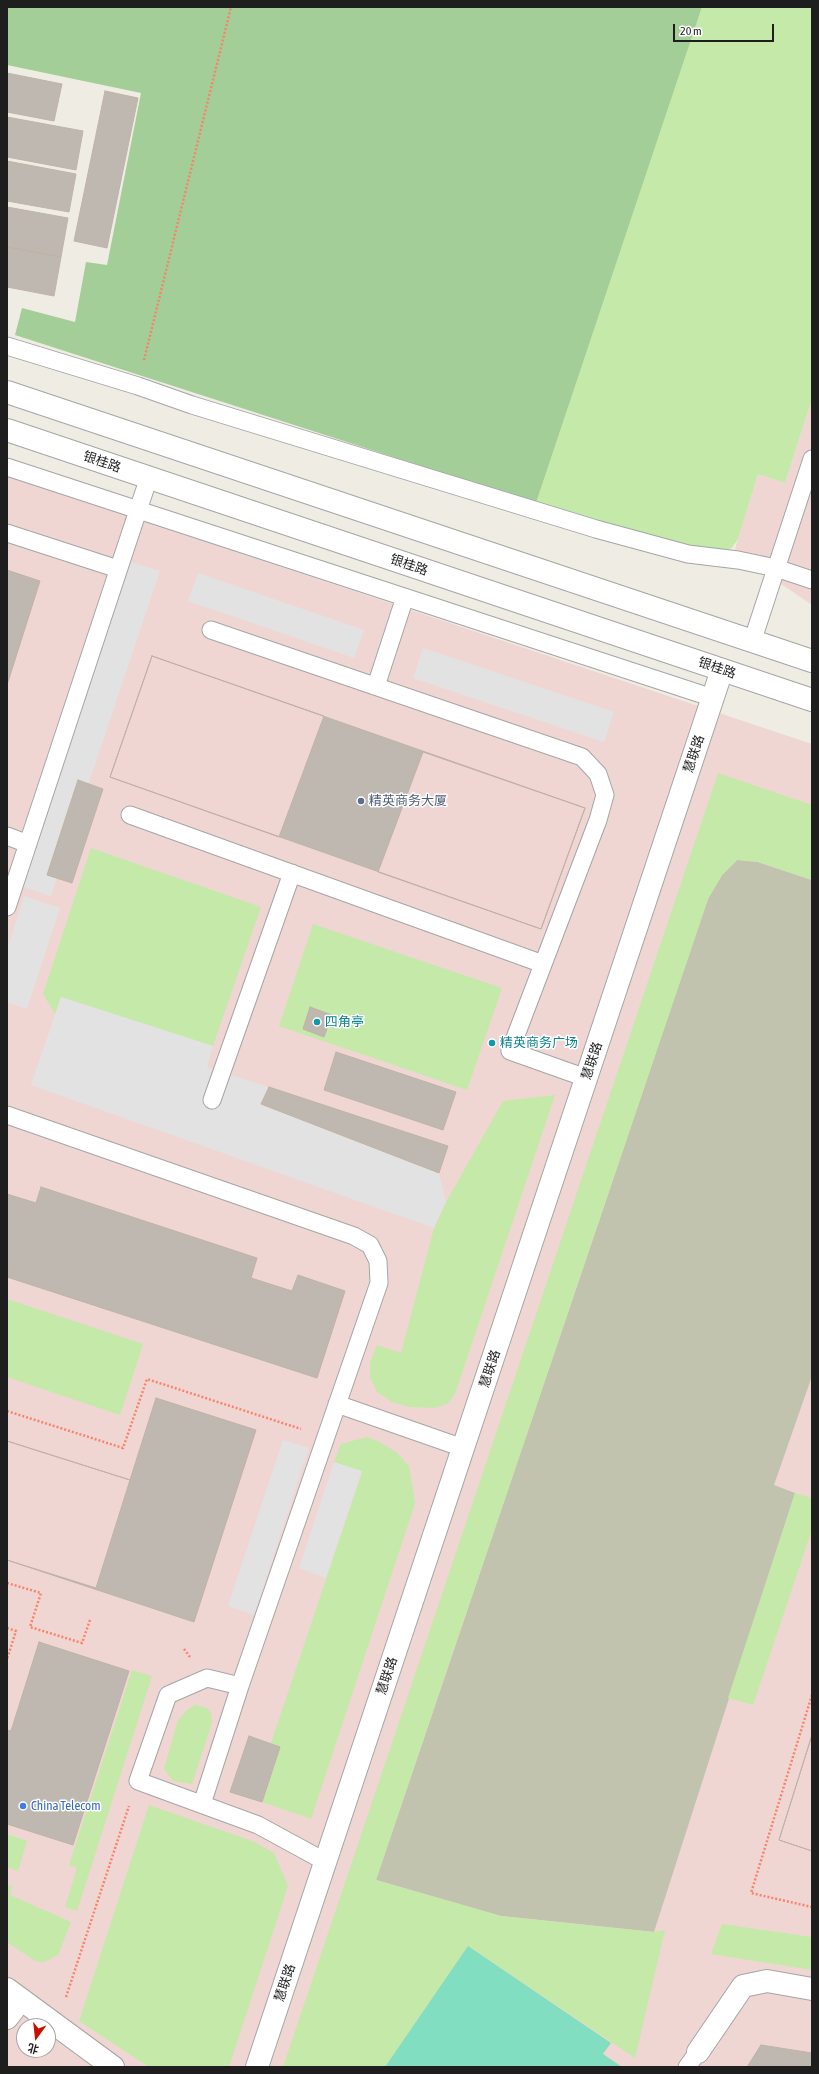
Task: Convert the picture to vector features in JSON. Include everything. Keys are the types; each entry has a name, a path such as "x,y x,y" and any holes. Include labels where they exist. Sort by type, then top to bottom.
{"street":[{"path":"7,392 812,661"},
{"name":"银桂路","path":"7,430 812,700"},
{"name":"慧联路","path":"257,2067 722,670"},
{"path":"693,2060 743,1986 767,1981 812,1989"},
{"path":"7,2018 14,1995 45,2018"},
{"path":"56,2026 113,2067"}],"lane":[{"path":"7,346 138,386 199,408 596,529 688,554 738,560 776,568 812,580"},
{"path":"752,642 776,568 805,507 812,459"},
{"path":"7,467 713,698"},
{"path":"7,907 149,478"},
{"path":"7,533 118,569"},
{"path":"376,686 405,597"},
{"path":"211,630 582,757 598,774 605,795 598,820 510,1051 586,1078"},
{"path":"130,815 543,964"},
{"path":"7,836 28,844"},
{"path":"212,1100 292,873"},
{"path":"7,1115 347,1234 370,1245 378,1261 380,1283 240,1686 202,1804"},
{"path":"337,1404 463,1448"},
{"path":"240,1686 207,1678 168,1695 138,1781 258,1824 326,1862"}],"path":[{"path":"138,386 231,7"},
{"path":"7,1411 123,1448 146,1379 326,1437"},
{"path":"7,1583 41,1593 30,1627 82,1643 90,1620"},
{"path":"7,1628 16,1631 7,1659"},
{"path":"812,1696 751,1893 812,1907"},
{"path":"56,2026 138,1781"}],"shaded area":[{"path":"812,399 812,605 734,552 758,474 785,483"},
{"path":"7,475 812,744 812,2067 7,2067"},
{"path":"131,562 160,571 51,896 23,887"},
{"path":"198,573 364,630 354,658 188,601"},
{"path":"423,648 614,712 604,742 413,678"},
{"path":"737,860 758,862 812,880 812,1376 774,1485 795,1493 654,1932 501,1916 376,1880 708,899 722,875"},
{"path":"24,896 60,908 27,1009 7,1002 7,950"},
{"path":"61,997 213,1046 207,1067 448,1146 439,1173 446,1202 434,1228 31,1085"},
{"path":"283,1440 309,1448 254,1615 228,1606"},
{"path":"334,1462 362,1471 326,1578 299,1568"}],"green space":[{"path":"7,7 702,7 536,503 15,335 22,308 75,322 86,262 107,265 141,93 7,65"},
{"path":"702,7 812,7 812,399 785,483 758,474 738,539 732,548 722,552 702,550 536,503"},
{"path":"718,773 812,805 812,880 758,862 737,860 722,875 708,899 376,1880 501,1916 654,1932 665,1930 635,2058 468,1946 385,2067 283,2067"},
{"path":"91,848 261,907 213,1046 61,997 55,1014 43,994"},
{"path":"313,924 502,988 467,1090 279,1026"},
{"path":"555,1095 455,1394 447,1404 434,1408 410,1407 392,1402 377,1392 370,1377 370,1363 377,1345 401,1353 434,1228 445,1204 503,1101"},
{"path":"7,1299 143,1344 120,1415 7,1377"},
{"path":"367,1437 380,1442 396,1452 409,1466 415,1503 311,1819 262,1802 280,1747 271,1743 362,1472 334,1462 341,1444"},
{"path":"795,1493 812,1498 812,1529 753,1705 728,1698"},
{"path":"132,1670 152,1676 77,1911 65,1907 77,1868 69,1865"},
{"path":"196,1705 207,1708 211,1713 212,1723 192,1784 173,1781 164,1769 178,1720 188,1709"},
{"path":"149,1805 255,1842 274,1853 288,1886 229,2067 149,2067 79,2021"},
{"path":"7,1834 27,1841 18,1871 7,1867"},
{"path":"7,1885 12,1886 10,1895 71,1922 58,1955 42,1963 32,1959 7,1942"},
{"path":"722,1924 812,1937 812,1970 711,1954"},
{"path":"468,1946 611,2043 603,2054 622,2067 385,2067"}],"building":[{"path":"7,73 62,84 54,121 7,112"},
{"path":"105,91 138,98 107,248 74,241"},
{"path":"7,117 83,131 76,170 7,157"},
{"path":"7,161 76,174 69,212 7,201"},
{"path":"7,207 68,218 61,257 7,247"},
{"path":"7,247 61,257 54,296 7,287"},
{"path":"7,570 40,581 7,685"},
{"path":"152,656 585,808 541,929 110,777"},
{"path":"152,656 324,716 279,837 110,777"},
{"path":"423,752 585,808 541,929 378,872"},
{"path":"78,780 103,789 72,883 47,875"},
{"name":"四角亭","path":"310,1007 332,1015 324,1037 303,1029"},
{"path":"336,1052 456,1092 443,1130 324,1090"},
{"path":"269,1087 448,1146 439,1173 261,1104"},
{"path":"41,1187 257,1258 251,1278 292,1291 298,1275 345,1291 317,1378 7,1277 7,1194 36,1203"},
{"path":"156,1398 256,1430 194,1622 7,1560 7,1441 130,1480"},
{"path":"7,1441 130,1480 96,1588 7,1560"},
{"path":"39,1642 129,1671 73,1845 7,1824 7,1730 11,1731"},
{"path":"812,1735 812,1851 779,1840"},
{"path":"812,1735 812,1851 779,1840"},
{"path":"249,1736 280,1747 262,1802 230,1792"},
{"path":"761,2045 812,2053 812,2067 747,2067"}],"place":[{"name":"精英商务大厦","path":"361,801"},
{"name":"四角亭","path":"317,1022"},
{"name":"精英商务广场","path":"492,1043"},
{"name":"China Telecom","path":"23,1806"}]}
